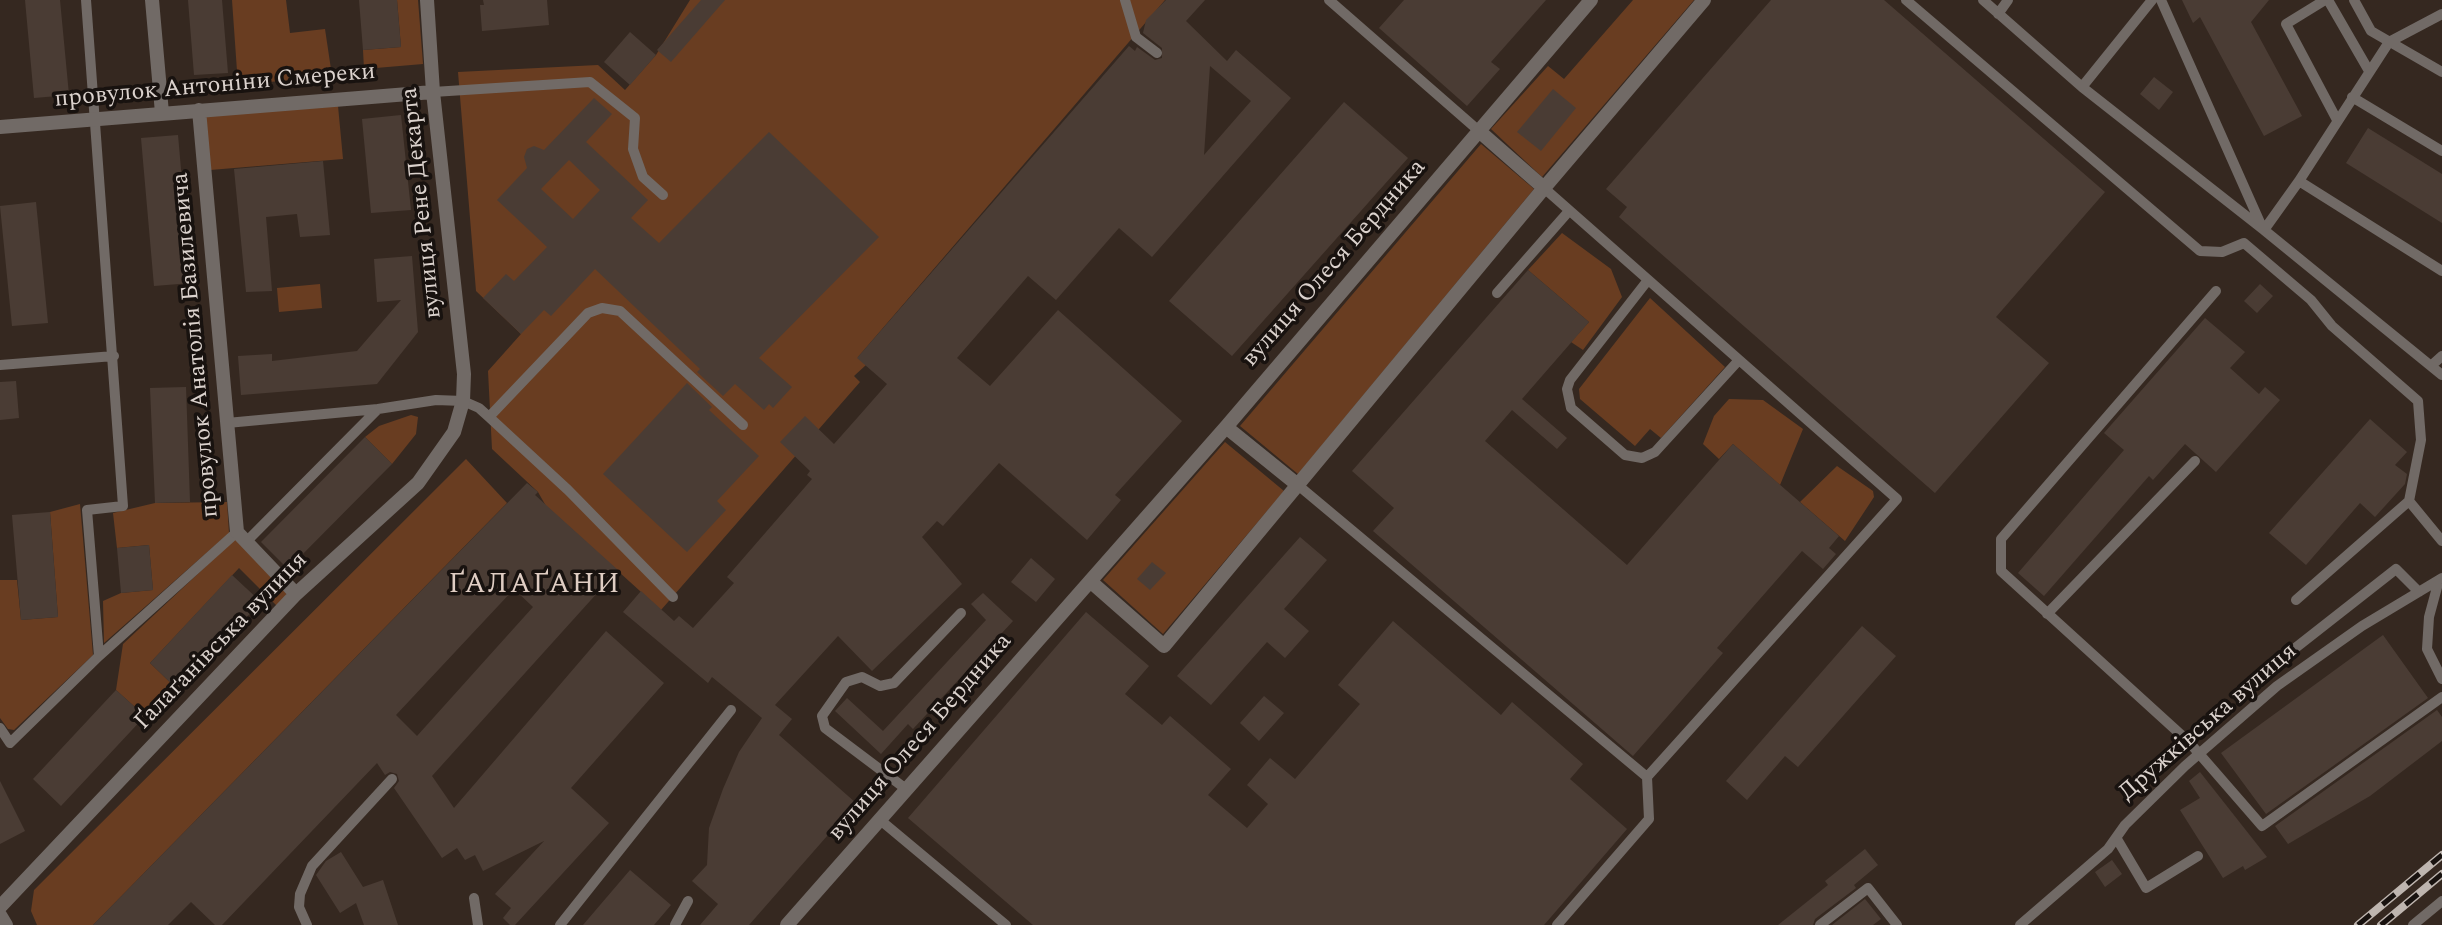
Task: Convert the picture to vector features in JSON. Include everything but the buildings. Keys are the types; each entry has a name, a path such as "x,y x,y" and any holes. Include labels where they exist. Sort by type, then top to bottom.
{"street":[{"path":"152,0 162,113"},
{"name":"вулиця Рене Декарта","path":"427,0 433,92 464,374 463,401"},
{"name":"вулиця Олеся Бердника","path":"787,925 1226,427 1591,0"},
{"path":"1090,581 1164,646 1544,188 1704,0"},
{"name":"провулок Антоніни Смереки","path":"0,127 433,92"},
{"name":"провулок Анатолія Базилевича","path":"199,110 227,423 241,537 296,594"},
{"path":"1479,131 1544,188"},
{"name":"Ґалаґанівська вулиця","path":"0,907 296,594 418,483 454,432 463,401"},
{"path":"1226,427 1299,486"},
{"path":"0,915 6,925"}],"lane":[{"path":"86,0 123,506 87,510 99,656"},
{"path":"1125,0 1136,37 1157,53"},
{"path":"1329,0 1479,131"},
{"path":"1906,0 2200,251 2222,253 2244,243 2311,300 2332,326 2418,401 2421,440 2409,501 2296,600"},
{"path":"1983,0 2082,87 2442,375"},
{"path":"1998,13 2008,0"},
{"path":"2082,87 2152,0"},
{"path":"2161,0 2264,230"},
{"path":"2337,120 2286,24 2326,0 2369,71"},
{"path":"2354,0 2371,31 2442,72"},
{"path":"2264,230 2389,42 2442,14"},
{"path":"433,92 590,82 635,118 633,149 643,177 663,195"},
{"path":"2352,97 2442,151"},
{"path":"2299,181 2442,271"},
{"path":"1544,188 1897,499 1647,777 1649,820 1558,925"},
{"path":"1497,293 1569,211"},
{"path":"1648,280 1570,380 1567,389 1571,408 1625,455 1642,458 1655,452 1739,360"},
{"path":"2216,291 2001,539 2001,571 2200,753 2262,826 2442,697"},
{"path":"489,417 588,313 602,308 620,311 743,425"},
{"path":"0,365 114,356"},
{"path":"2431,365 2442,356"},
{"path":"227,423 378,409 436,400 463,401 479,408 568,490 673,597"},
{"path":"0,728 10,743 99,656 241,537 378,409"},
{"path":"2047,614 2195,461"},
{"path":"1299,486 1647,777"},
{"path":"2409,501 2442,541"},
{"path":"2266,671 2396,569 2419,592"},
{"path":"2441,579 2429,617 2427,649 2442,679"},
{"name":"Дружківська вулиця","path":"2020,925 2117,839 2124,825 2200,753 2277,686 2362,626 2441,579"},
{"path":"906,789 825,728 822,716 846,682 862,677 880,686 894,683 961,613"},
{"path":"560,925 731,710"},
{"path":"307,925 299,907 300,894 312,866 392,779"},
{"path":"879,820 1006,925"},
{"path":"2117,839 2146,888 2198,856"},
{"path":"1820,925 1868,888 1897,925"},
{"path":"474,898 478,925"},
{"path":"675,925 688,901"},
{"path":"2413,925 2442,901"}],"shaded area":[{"path":"232,0 286,0 290,33 325,29 332,76 238,85"},
{"path":"397,0 418,0 423,64 364,69 363,50 401,47"},
{"path":"690,0 1165,0 858,357 866,365 854,376 860,382 661,610 546,506 538,492 492,449 488,371 521,334 476,291 458,72 598,65 625,90 656,55"},
{"path":"1633,0 1694,0 1542,177 1491,129 1548,66 1564,79"},
{"path":"338,106 343,159 210,170 205,116"},
{"path":"1481,144 1534,189 1298,474 1240,426"},
{"path":"1562,233 1611,269 1622,297 1583,350 1571,342 1589,322 1528,270"},
{"path":"320,284 322,308 279,312 277,288"},
{"path":"1650,298 1725,367 1661,438 1650,429 1635,446 1580,399 1579,389"},
{"path":"1729,399 1763,400 1803,429 1780,485 1733,444 1719,459 1703,444 1714,416"},
{"path":"411,415 418,417 416,434 392,464 365,437 379,426"},
{"path":"1225,442 1284,491 1163,634 1103,580"},
{"path":"466,459 507,503 93,925 37,925 31,911 34,890"},
{"path":"1837,466 1873,491 1874,497 1845,541 1800,502"},
{"path":"227,502 229,533 104,643 103,601 121,593 153,590 149,545 117,548 113,513 155,503"},
{"path":"80,504 93,655 14,730 8,729 0,718 0,580 17,580 21,620 58,617 50,512"},
{"path":"235,539 287,594 277,606 239,568 150,663 178,690 145,716 116,690 123,644"}],"railway":[{"path":"2358,925 2442,855"},
{"path":"2381,925 2442,874"}],"district":[{"name":"ҐАЛАҐАНИ","path":"535,587"}]}
